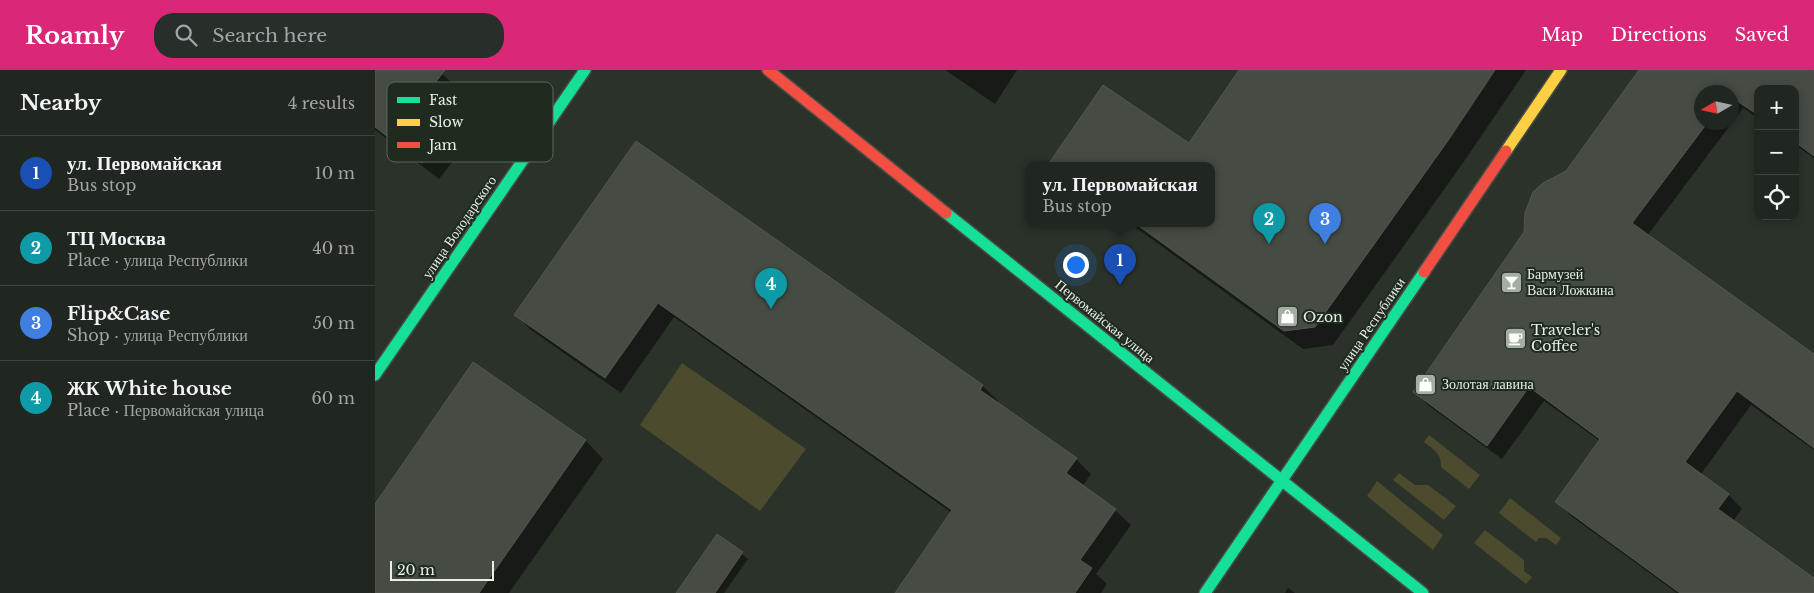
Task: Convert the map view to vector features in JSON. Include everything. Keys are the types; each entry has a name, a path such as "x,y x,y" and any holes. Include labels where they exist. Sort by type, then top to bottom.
{"street":[{"name":"улица Володарского","path":"553,116 585,70"},
{"name":"Первомайская улица","path":"768,70 1423,593"},
{"name":"улица Республики","path":"1205,593 1561,70"},
{"name":"улица Володарского","path":"375,375 522,162"}],"shaded area":[{"path":"682,363 806,449 760,511 640,425"},
{"path":"1429,435 1480,475 1469,489 1441,467 1438,455 1424,442"},
{"path":"1399,473 1415,485 1428,485 1456,506 1444,520 1393,480"},
{"path":"1377,481 1443,535 1433,550 1367,496"},
{"path":"1510,498 1561,538 1556,545 1546,538 1539,538 1536,542 1499,513"},
{"path":"1485,530 1524,560 1524,571 1532,577 1526,584 1474,543"}],"building":[{"path":"375,70 445,70 436,82 387,82 387,136 375,127"},
{"path":"1239,70 1495,70 1447,142 1315,327 1284,331 1140,227 1215,227 1215,162 1050,162 1103,85 1189,143"},
{"path":"1639,70 1814,70 1814,156 1799,145 1799,85 1754,85 1754,112 1739,102 1739,85 1694,85 1694,130 1702,130 1632,223 1814,354 1814,448 1737,391 1685,462 1729,494 1718,509 1814,578 1814,593 1680,593 1555,502 1600,439 1529,387 1487,446 1413,392 1524,232 1525,213 1533,192 1543,183 1566,171"},
{"path":"636,141 983,385 980,390 1077,458 1066,473 1116,509 1080,560 1092,568 1075,593 895,593 952,510 658,303 605,378 514,315"},
{"path":"473,362 586,440 479,593 375,593 375,504"},
{"path":"717,534 743,552 715,593 676,593"}],"traffic: fast":[{"path":"553,116 585,70"},
{"path":"375,375 522,162"},
{"path":"946,213 1423,593"},
{"path":"1205,593 1424,272"}],"traffic: slow":[{"path":"1506,151 1561,70"}],"traffic: jam":[{"path":"768,70 946,213"},
{"path":"1424,272 1506,151"}],"place":[{"name":"ТЦ Москва","path":"1269,244"},
{"name":"Flip&Case","path":"1325,244"},
{"name":"Бармузей Васи Ложкина","path":"1511,282"},
{"name":"ул. Первомайская","path":"1120,285"},
{"name":"ЖК White house","path":"771,309"},
{"name":"Ozon","path":"1287,317"},
{"name":"Traveler's Coffee","path":"1515,338"},
{"name":"Золотая лавина","path":"1426,384"}]}
